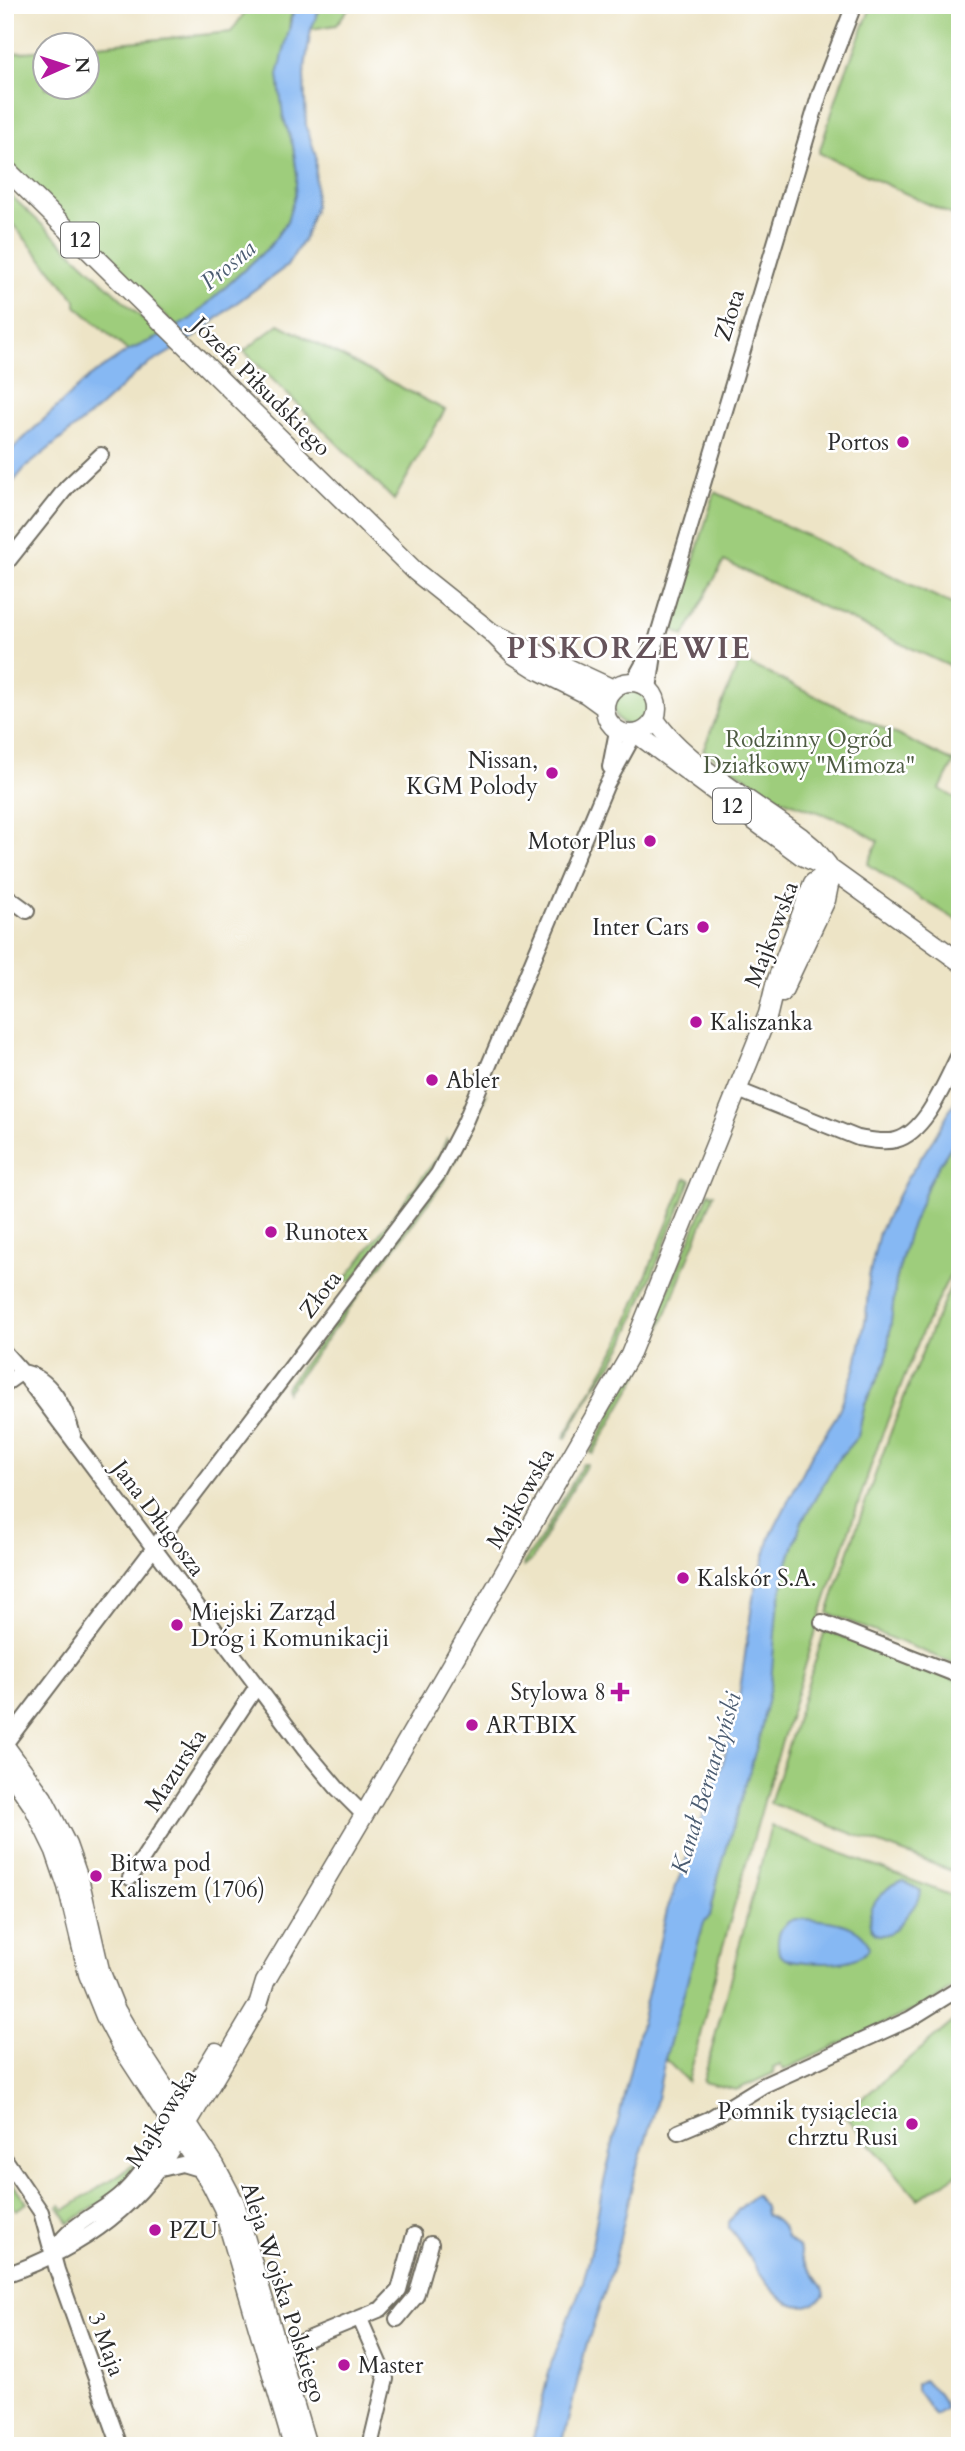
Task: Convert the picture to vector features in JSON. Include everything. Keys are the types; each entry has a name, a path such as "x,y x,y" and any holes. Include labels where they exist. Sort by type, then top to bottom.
{"main road":[{"name":"Józefa Piłsudskiego","path":"5,168 397,554 443,595 491,632 503,647 604,707"},
{"name":"Józefa Piłsudskiego","path":"491,632 613,689"},
{"path":"604,707 607,697 622,683 641,685 657,703 655,719 648,728 629,733"},
{"name":"12","path":"604,707 606,719 677,766 802,856 832,870 960,962"},
{"name":"12","path":"655,719 665,733 700,764 814,848 832,870"},
{"name":"Majkowska","path":"180,2124 248,1999 265,1982 630,1355 768,1014 794,971 826,900 832,870"},
{"name":"Aleja Wojska Polskiego","path":"5,1745 39,1791 67,1845 80,1882 100,1970 116,2010 218,2197 228,2222 293,2446"},
{"name":"Aleja Wojska Polskiego","path":"5,1765 33,1805 55,1851 67,1886 88,1974 121,2046 219,2171 235,2203 307,2446"}],"street":[{"name":"Złota","path":"641,685 820,93 854,5"},
{"path":"5,565 67,487 101,455"},
{"name":"Złota","path":"5,1745 153,1548 261,1411 426,1192 447,1160 629,733"},
{"path":"5,895 27,911"},
{"path":"738,1090 858,1138 895,1141 910,1135 922,1123 960,1053"},
{"name":"Jana Długosza","path":"5,1353 76,1443 324,1774 364,1815"},
{"path":"5,1384 22,1372"},
{"path":"822,1622 960,1676"},
{"name":"Mazurska","path":"130,1878 257,1686"},
{"path":"678,2132 701,2123 781,2077 910,2019 960,1988"},
{"name":"Majkowska","path":"53,2257 121,2212 161,2169 180,2124"},
{"name":"Majkowska","path":"53,2257 58,2243 68,2232 103,2210 133,2183 180,2124"},
{"name":"3 Maja","path":"5,2159 36,2202 120,2446"},
{"path":"161,2169 182,2164 202,2170"},
{"path":"44,2223 55,2230 68,2232"},
{"path":"279,2351 381,2309 399,2290 414,2235"},
{"path":"397,2319 416,2296 431,2244"},
{"path":"5,2275 53,2257"},
{"path":"399,2290 416,2296"},
{"path":"360,2319 386,2379 370,2446"}],"green space":[{"path":"250,5 295,5 290,19 283,116 293,146 297,174 295,195 287,221 270,246 192,318 177,327 5,161 5,54 32,51 32,102 102,102 102,45 231,32"},
{"path":"321,5 351,5 336,25 311,29"},
{"path":"872,5 960,5 960,219 819,153 842,81"},
{"path":"5,190 161,336 128,351 76,306 76,300 5,218"},
{"path":"279,324 445,410 394,500 244,351"},
{"path":"715,492 960,608 960,671 724,561 684,636 672,630"},
{"name":"Rodzinny Ogród Działkowy \"Mimoza\"","path":"740,660 954,762 940,789 960,801 960,922 868,864 878,841 846,822 781,799 703,750"},
{"path":"631,691 643,696 648,708 643,720 631,725 619,720 614,708 619,696"},
{"path":"486,1095 464,1145 442,1184 287,1392 286,1387 433,1191 481,1098"},
{"path":"960,1132 960,1254 923,1330 878,1445 824,1605 770,1780 688,2082 665,2059 704,1922 710,1915 787,1565 802,1521 838,1459 858,1436 865,1404 886,1362 896,1281 908,1233 930,1180"},
{"path":"447,1138 444,1154 352,1281 345,1280 440,1154"},
{"path":"686,1178 691,1180 624,1343 594,1388 566,1438 564,1437 618,1345"},
{"path":"709,1193 714,1194 653,1346 646,1356 645,1348"},
{"path":"960,1266 960,1666 828,1613 922,1351"},
{"path":"640,1363 645,1363 593,1454 590,1453 635,1368"},
{"path":"583,1464 587,1464 531,1561 524,1567 523,1564"},
{"path":"825,1630 960,1682 960,1874 770,1803"},
{"path":"771,1826 960,1899 960,1981 935,2000 784,2070 780,2065 773,2068 774,2073 736,2090 703,2082"},
{"path":"960,2016 960,2172 918,2199 844,2114"},
{"path":"152,2143 154,2145 150,2151 113,2195 69,2223 58,2207 61,2205 65,2210 141,2160 138,2155"},
{"path":"5,2173 27,2203 16,2210 5,2196"}],"water":[{"path":"295,5 321,5 311,29 304,74 306,125 316,156 315,207 305,237 287,266 195,337 141,369 100,407 24,469 5,492 5,456 89,377 128,351 192,318 270,246 287,221 295,195 297,174 293,146 283,116 278,75"},
{"path":"960,1092 960,1132 930,1180 908,1234 896,1281 886,1362 865,1403 858,1436 838,1459 802,1521 787,1565 777,1610 771,1682 759,1739 717,1881 710,1916 704,1922 665,2059 654,2113 635,2173 614,2264 585,2350 562,2446 531,2446 551,2364 583,2282 591,2251 601,2195 667,1910 723,1762 739,1697 753,1598 770,1537 812,1454 837,1415 855,1369 879,1232 906,1180"},
{"path":"903,1881 920,1890 917,1902 894,1930 884,1935 877,1934 869,1922 875,1902 890,1886"},
{"path":"795,1919 827,1921 849,1927 865,1939 869,1948 863,1955 843,1962 818,1963 785,1959 779,1954 779,1932 785,1924"},
{"path":"755,2195 765,2206 766,2215 780,2224 787,2238 799,2247 801,2257 824,2290 825,2296 810,2305 792,2304 781,2298 761,2276 729,2228 729,2222 738,2210"},
{"path":"923,2380 943,2400 945,2409 935,2415 916,2390 916,2384"}],"place":[{"name":"Portos","path":"903,442"},
{"name":"Nissan, KGM Polody","path":"552,773"},
{"name":"Motor Plus","path":"650,841"},
{"name":"Inter Cars","path":"703,927"},
{"name":"Kaliszanka","path":"696,1022"},
{"name":"Abler","path":"432,1080"},
{"name":"Runotex","path":"271,1232"},
{"name":"Kalskór S.A.","path":"683,1578"},
{"name":"Miejski Zarząd Dróg i Komunikacji","path":"177,1625"},
{"name":"Stylowa 8","path":"620,1692"},
{"name":"ARTBIX","path":"472,1725"},
{"name":"Bitwa pod Kaliszem (1706)","path":"96,1876"},
{"name":"Pomnik tysiąclecia chrztu Rusi","path":"912,2124"},
{"name":"PZU","path":"155,2230"},
{"name":"Master","path":"344,2365"}],"district":[{"name":"PISKORZEWIE","path":"629,648"}],"water label":[{"name":"Prosna","path":"228,265"},
{"name":"Kanał Bernardyński","path":"706,1783"}]}
